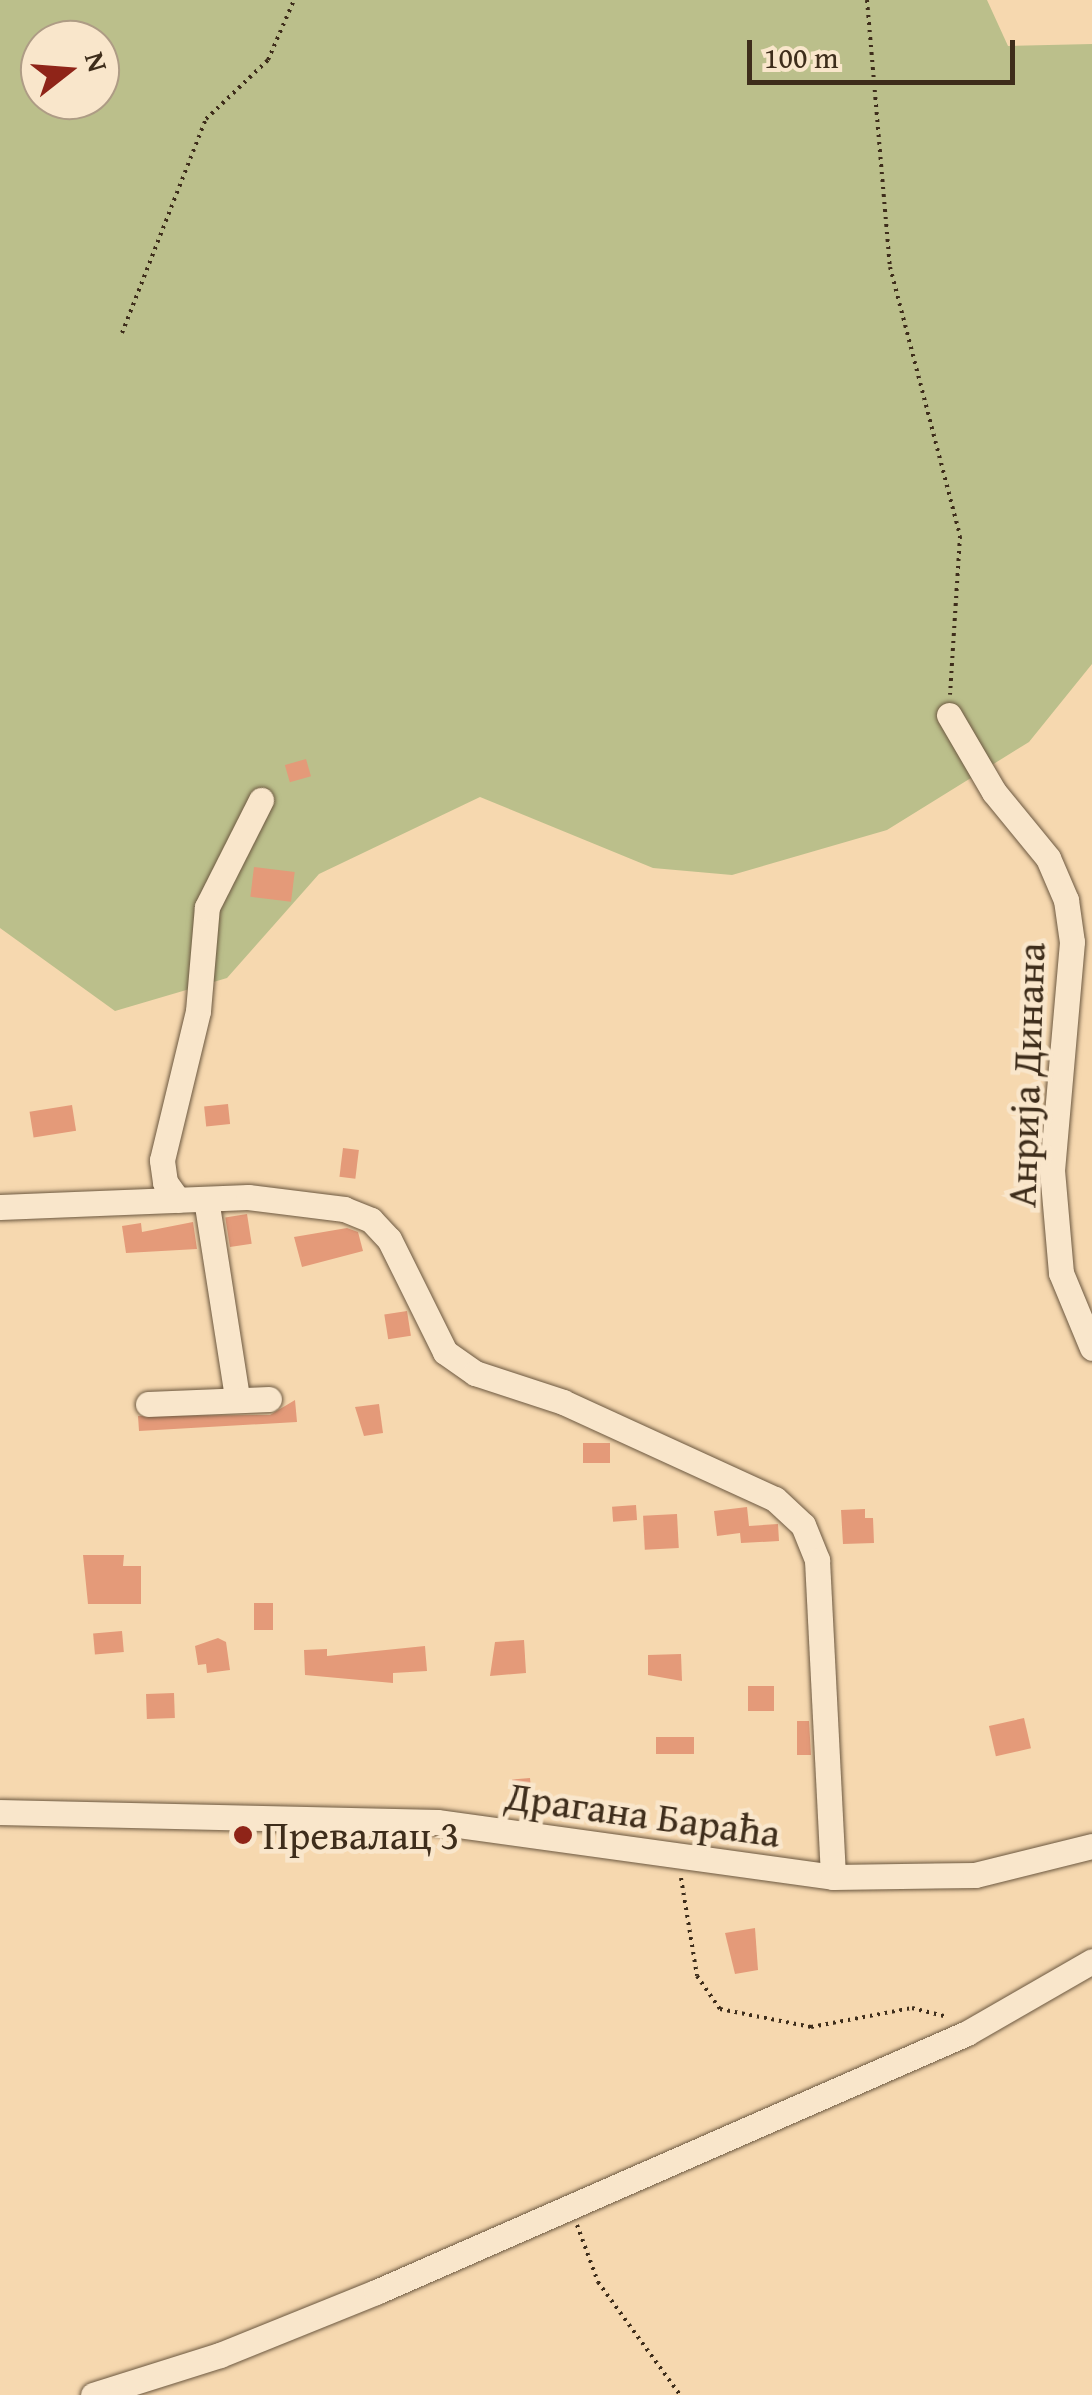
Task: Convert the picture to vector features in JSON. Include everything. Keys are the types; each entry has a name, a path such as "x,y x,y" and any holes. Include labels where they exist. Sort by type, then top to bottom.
{"street":[{"name":"Анрија Динана","path":"949,716 983,777 1048,858 1066,900 1072,942 1052,1170 1061,1273 1092,1348"},
{"path":"178,1200 165,1182 162,1160 198,1012 207,907 261,800"},
{"path":"206,1199 237,1398"},
{"path":"0,1207 206,1199 344,1209 371,1220 389,1239 444,1352 474,1373 562,1402 776,1499 803,1525 817,1560 833,1877"},
{"path":"148,1404 269,1399"},
{"name":"Драгана Бараћа","path":"0,1812 437,1822 833,1877 975,1875 1092,1846"},
{"path":"94,2395 220,2355 570,2207 966,2033 1092,1960"}],"path":[{"path":"122,333 206,119 268,60 294,0"},
{"path":"867,0 890,267 960,536 949,716"},
{"path":"678,1858 697,1976 720,2010 811,2027 912,2008 935,2011 966,2033"},
{"path":"570,2207 598,2282 680,2395"}],"green space":[{"path":"0,0 987,0 1008,46 1092,44 1092,664 1029,742 887,830 732,875 653,868 480,797 319,874 227,978 115,1011 0,928"}],"building":[{"path":"306,759 311,776 290,782 285,765"},
{"path":"254,867 295,872 291,902 250,897"},
{"path":"228,1104 230,1124 206,1126 204,1107"},
{"path":"72,1105 76,1131 34,1137 30,1112"},
{"path":"343,1148 359,1150 355,1179 339,1177"},
{"path":"247,1214 252,1244 230,1247 225,1217"},
{"path":"193,1222 197,1249 126,1253 122,1226 141,1223 142,1232"},
{"path":"347,1228 358,1232 363,1251 302,1267 294,1237"},
{"path":"407,1311 411,1336 388,1339 384,1315"},
{"path":"295,1400 297,1422 139,1431 138,1416 270,1415"},
{"path":"379,1404 383,1433 364,1436 355,1407"},
{"path":"583,1443 610,1443 610,1463 583,1463"},
{"path":"636,1505 637,1520 613,1522 612,1507"},
{"path":"747,1507 749,1526 778,1524 779,1541 741,1543 740,1533 717,1536 714,1511"},
{"path":"865,1509 865,1518 873,1518 874,1543 843,1544 841,1510"},
{"path":"677,1514 679,1548 645,1550 643,1516"},
{"path":"83,1555 124,1555 123,1566 141,1566 141,1604 88,1604"},
{"path":"254,1603 273,1603 273,1630 254,1630"},
{"path":"122,1631 124,1652 95,1654 93,1634"},
{"path":"218,1638 226,1642 230,1670 207,1673 206,1664 198,1665 195,1646"},
{"path":"524,1640 526,1673 490,1676 495,1642"},
{"path":"425,1646 427,1671 393,1673 393,1683 305,1675 304,1650 327,1649 327,1656"},
{"path":"681,1654 682,1681 648,1675 648,1655"},
{"path":"748,1686 774,1686 774,1711 748,1711"},
{"path":"174,1693 175,1718 147,1719 146,1694"},
{"path":"1024,1718 1031,1748 996,1756 989,1726"},
{"path":"797,1721 809,1721 811,1755 797,1755"},
{"path":"656,1737 694,1737 694,1754 656,1754"},
{"path":"530,1778 532,1803 514,1804 512,1780"},
{"path":"755,1928 758,1970 735,1974 725,1933"}],"place":[{"name":"Превалац 3","path":"243,1835"}]}
